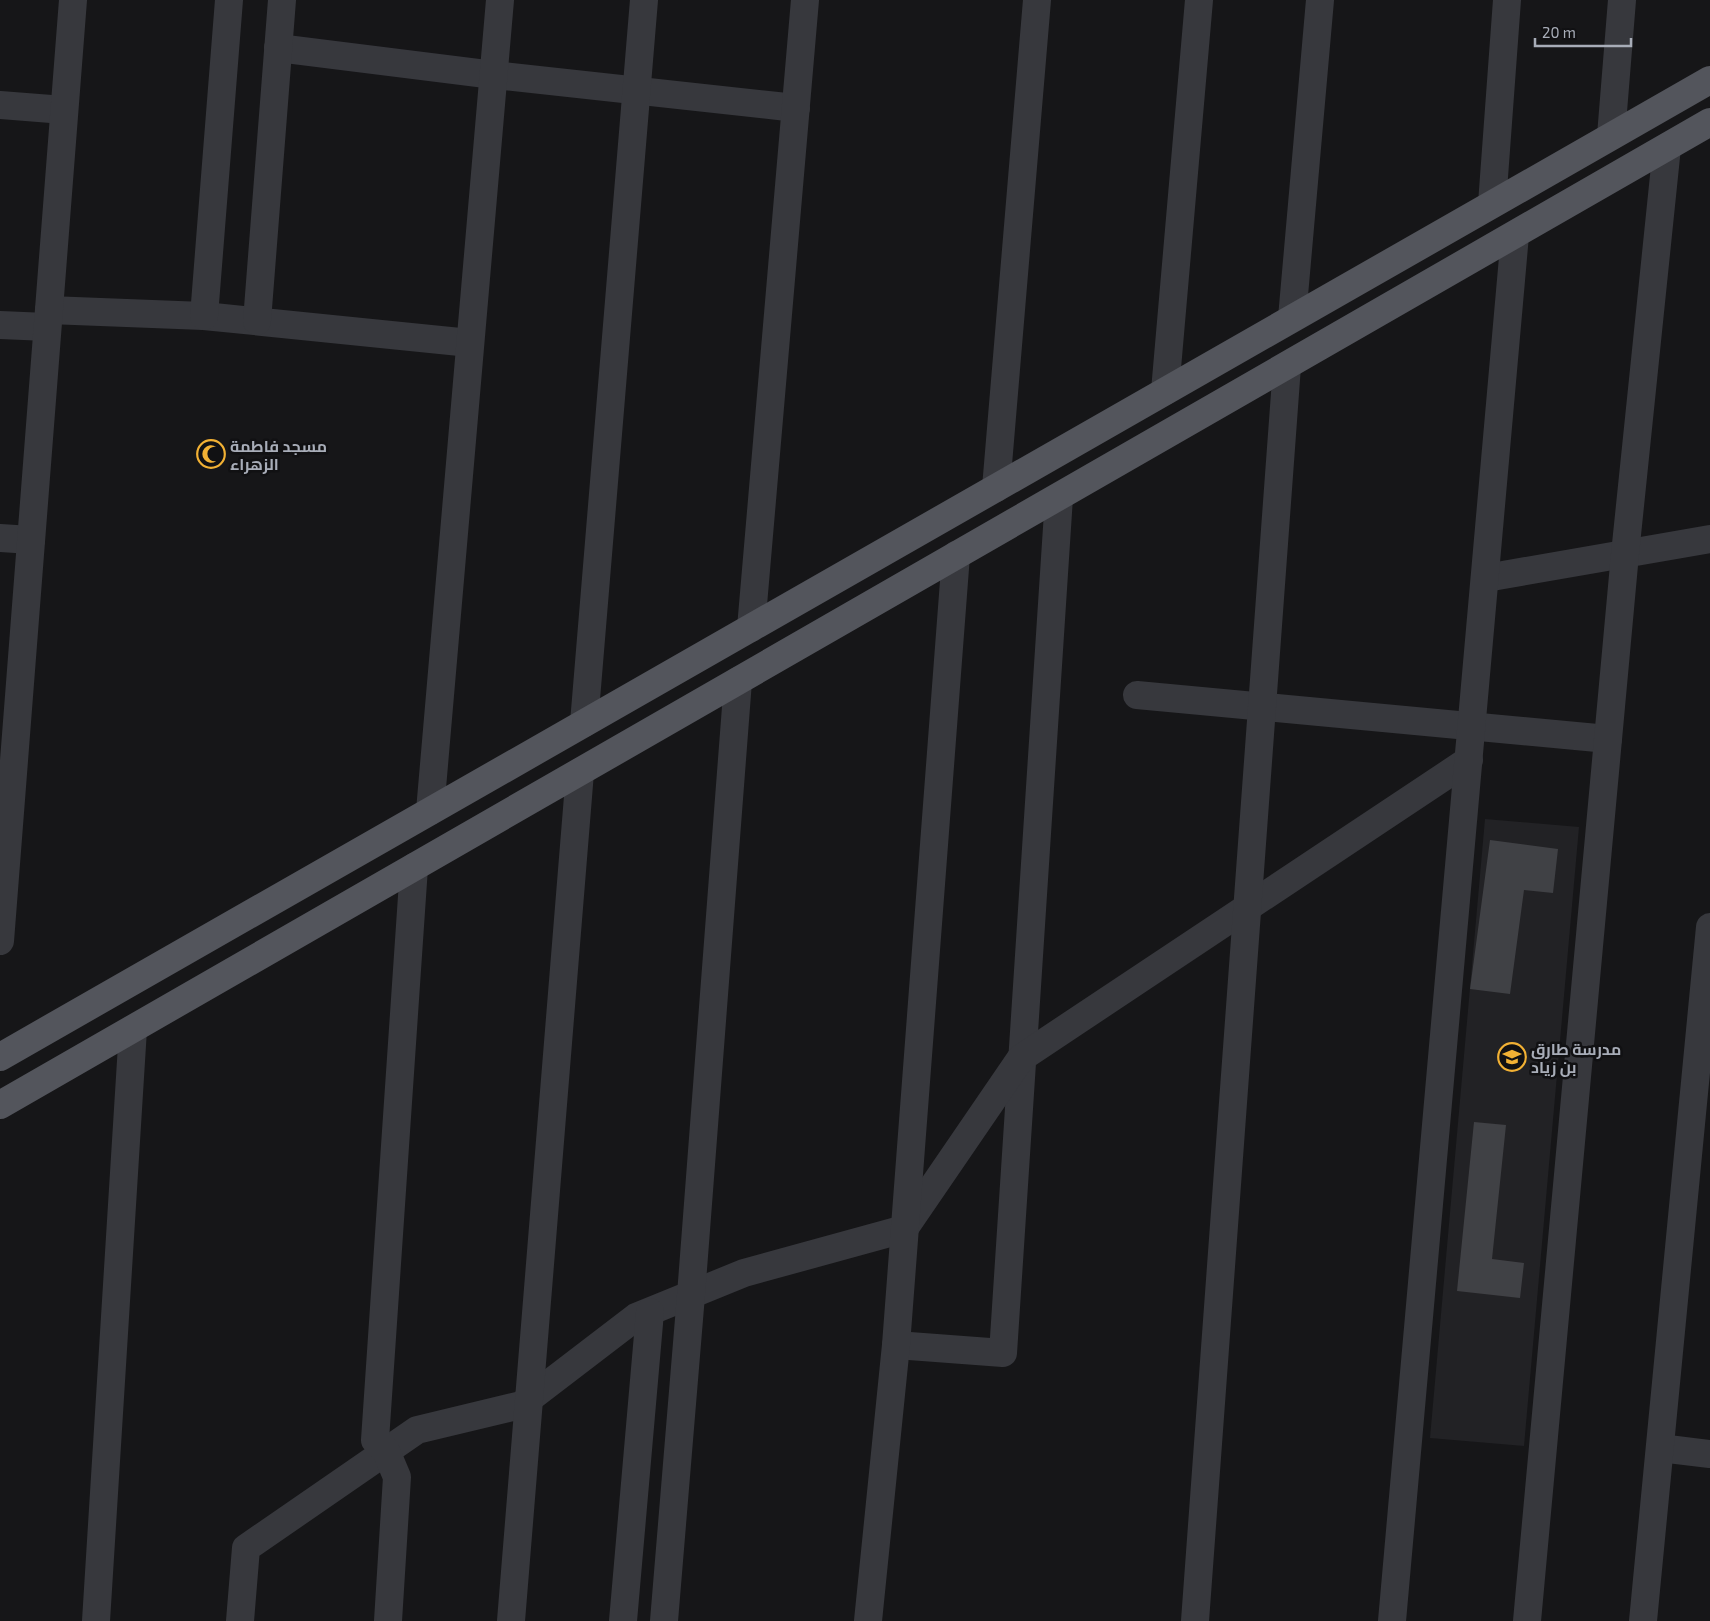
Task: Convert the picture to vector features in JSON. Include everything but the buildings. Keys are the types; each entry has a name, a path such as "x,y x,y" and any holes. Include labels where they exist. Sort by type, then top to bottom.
{"main road":[{"path":"0,1057 1710,80"},
{"path":"0,1105 1710,122"}],"street":[{"path":"0,941 73,0"},
{"path":"204,316 229,0"},
{"path":"258,322 282,0"},
{"path":"430,811 500,0"},
{"path":"584,724 644,0"},
{"path":"751,628 805,0"},
{"path":"996,488 1037,0"},
{"path":"1164,391 1199,0"},
{"path":"1292,318 1320,0"},
{"path":"1492,204 1507,0"},
{"path":"1611,136 1622,0"},
{"path":"278,48 494,75 796,108"},
{"path":"0,105 64,110"},
{"path":"1527,1621 1625,554 1667,147"},
{"path":"1392,1621 1470,760 1515,234"},
{"path":"0,325 48,319 204,316 470,343"},
{"path":"1195,1621 1287,366"},
{"path":"896,1345 1004,1353 1059,497"},
{"path":"0,538 31,540"},
{"path":"1486,578 1710,539"},
{"path":"868,1621 896,1345 956,555"},
{"path":"664,1621 738,681"},
{"path":"1137,695 1608,739"},
{"path":"240,1621 246,1548 417,1430 521,1405 636,1318 744,1273 904,1229 1022,1058 1470,760"},
{"path":"511,1621 580,772"},
{"path":"388,1621 397,1477 386,1451 375,1440 414,867"},
{"path":"1643,1621 1710,927"},
{"path":"96,1621 133,1029"},
{"path":"623,1621 650,1312"},
{"path":"1660,1448 1710,1454"}],"shaded area":[{"path":"1485,819 1579,827 1524,1446 1430,1438"}],"place":[{"name":"مسجد فاطمة الزهراء","path":"211,454"},
{"name":"مدرسة طارق بن زياد","path":"1512,1057"}]}
